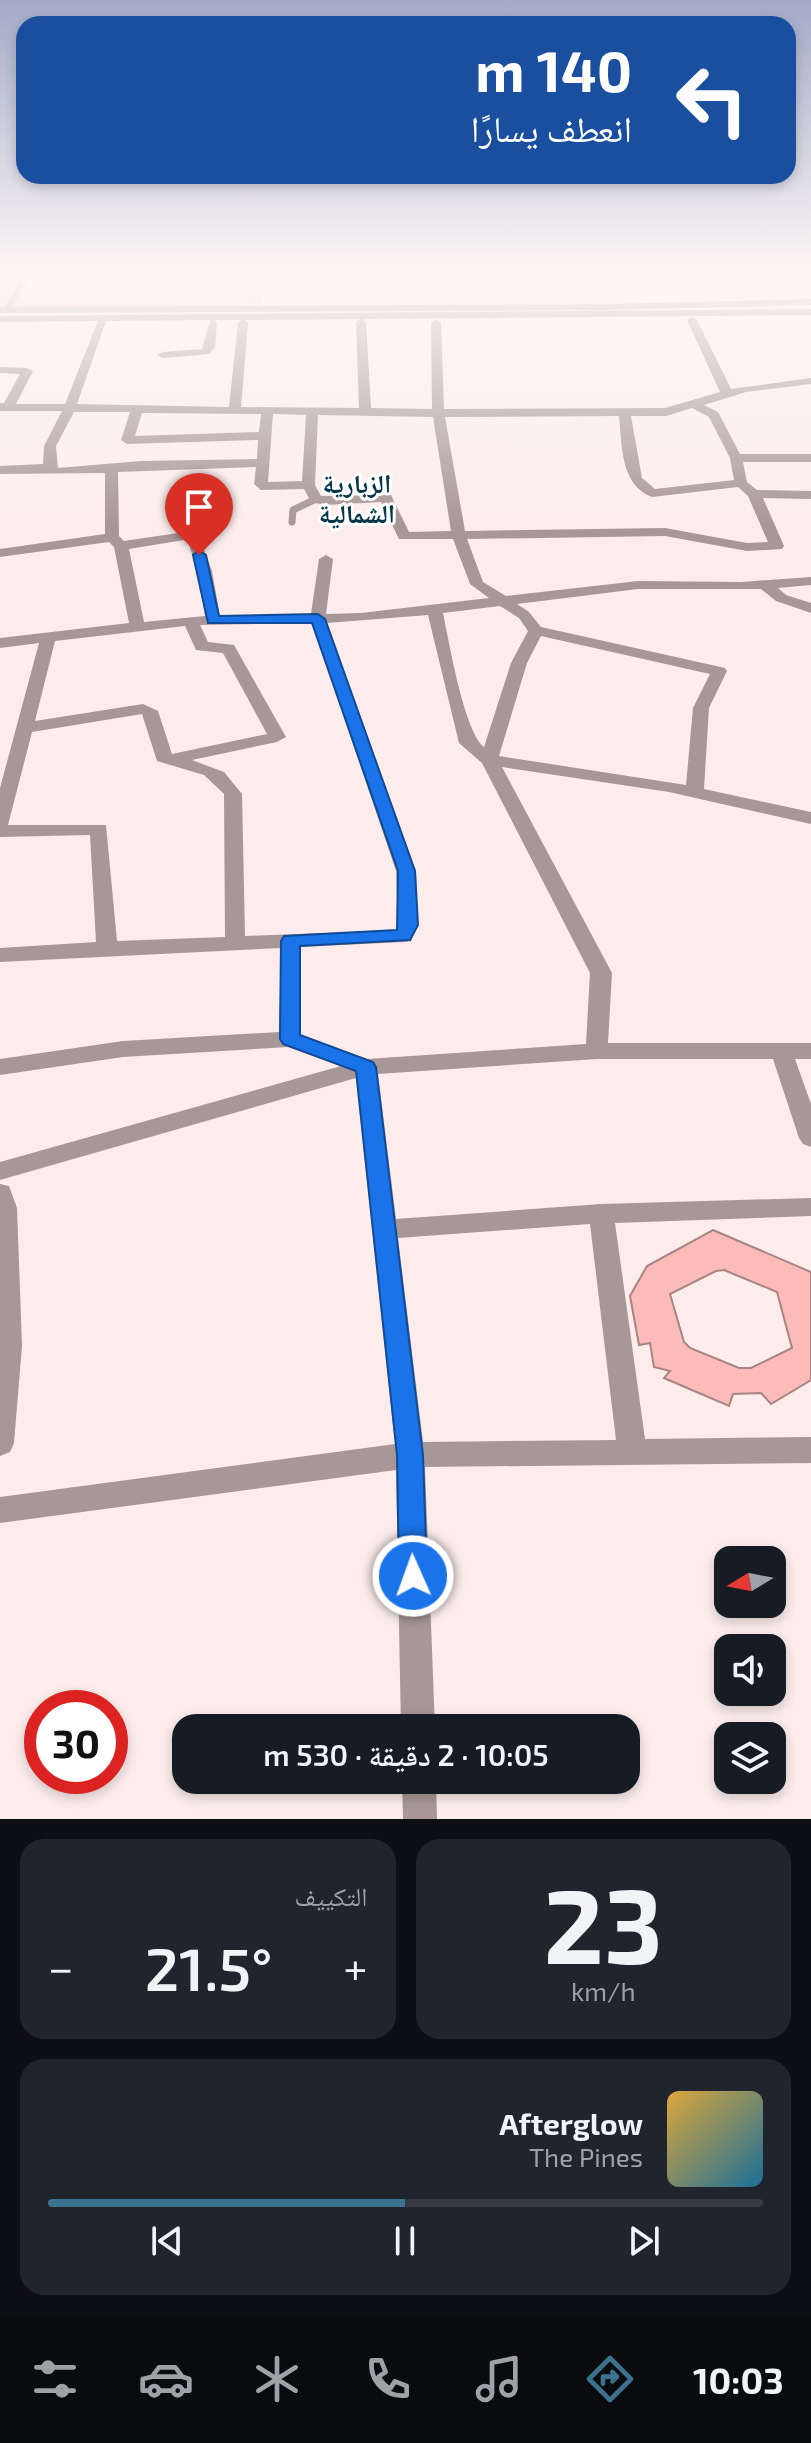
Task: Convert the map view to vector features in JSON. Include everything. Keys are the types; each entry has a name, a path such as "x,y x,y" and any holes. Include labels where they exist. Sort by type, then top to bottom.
{"street":[{"path":"49,468 50,446 70,408 90,356"},
{"path":"235,410 240,356"},
{"path":"363,356 365,412"},
{"path":"437,356 438,413 459,535 477,584 524,615 536,631"},
{"path":"709,356 727,394"},
{"path":"0,370 27,371 4,407"},
{"path":"4,407 438,413 625,412 679,410 727,394 806,381 811,393"},
{"path":"312,411 308,485 316,499 386,498 404,536 665,532 747,547 777,546 754,494 741,483 736,458 714,415 695,405"},
{"path":"137,409 127,440 265,436"},
{"path":"192,438 200,409"},
{"path":"267,410 261,484 266,487 308,485"},
{"path":"625,412 636,480 652,493 741,483"},
{"path":"736,458 811,458"},
{"path":"0,470 49,468 55,472 141,465 263,463"},
{"path":"111,469 117,542 137,626"},
{"path":"754,494 811,495"},
{"path":"0,553 185,536 194,539 205,571 213,620"},
{"path":"0,955 404,936 408,925 406,871 318,619 326,559"},
{"path":"0,643 190,621 361,618 638,585 811,581"},
{"path":"764,584 781,598 811,608"},
{"path":"434,609 468,743 489,760 601,973 597,1051"},
{"path":"169,759 277,737 228,648 202,647 190,621"},
{"path":"489,760 519,663 536,631"},
{"path":"536,631 555,632 719,671 701,708 695,792"},
{"path":"0,823 48,638"},
{"path":"24,728 143,709 150,711 163,757 205,767 223,779 233,794 235,943"},
{"path":"489,760 695,792 811,818"},
{"path":"0,831 99,829 107,948"},
{"path":"290,1039 291,941"},
{"path":"0,1067 123,1049 290,1039 366,1067"},
{"path":"781,1049 811,1138"},
{"path":"0,1171 366,1067 597,1051 811,1051"},
{"path":"366,1067 410,1455 418,1714"},
{"path":"0,1193 5,1208 9,1346 0,1443"},
{"path":"384,1229 601,1214 811,1207"},
{"path":"601,1214 632,1452"},
{"path":"0,1510 410,1455 811,1450"},
{"path":"419,1794 420,1819"}],"lane":[{"path":"292,522 293,510 316,499"}],"building":[{"path":"713,1230 811,1272 811,1380 771,1404 761,1393 733,1394 729,1406 664,1378 670,1371 654,1367 650,1343 639,1345 630,1296 647,1266","holes":["724,1270 777,1292 792,1348 751,1368 739,1368 690,1348 684,1342 670,1294"]}],"district":[{"name":"الزبارية الشمالية","path":"357,497"}],"route":[{"path":"199,555 205,571 213,620 318,619 406,871 408,925 404,936 291,941 290,1039 366,1067 410,1455 413,1576"}]}
